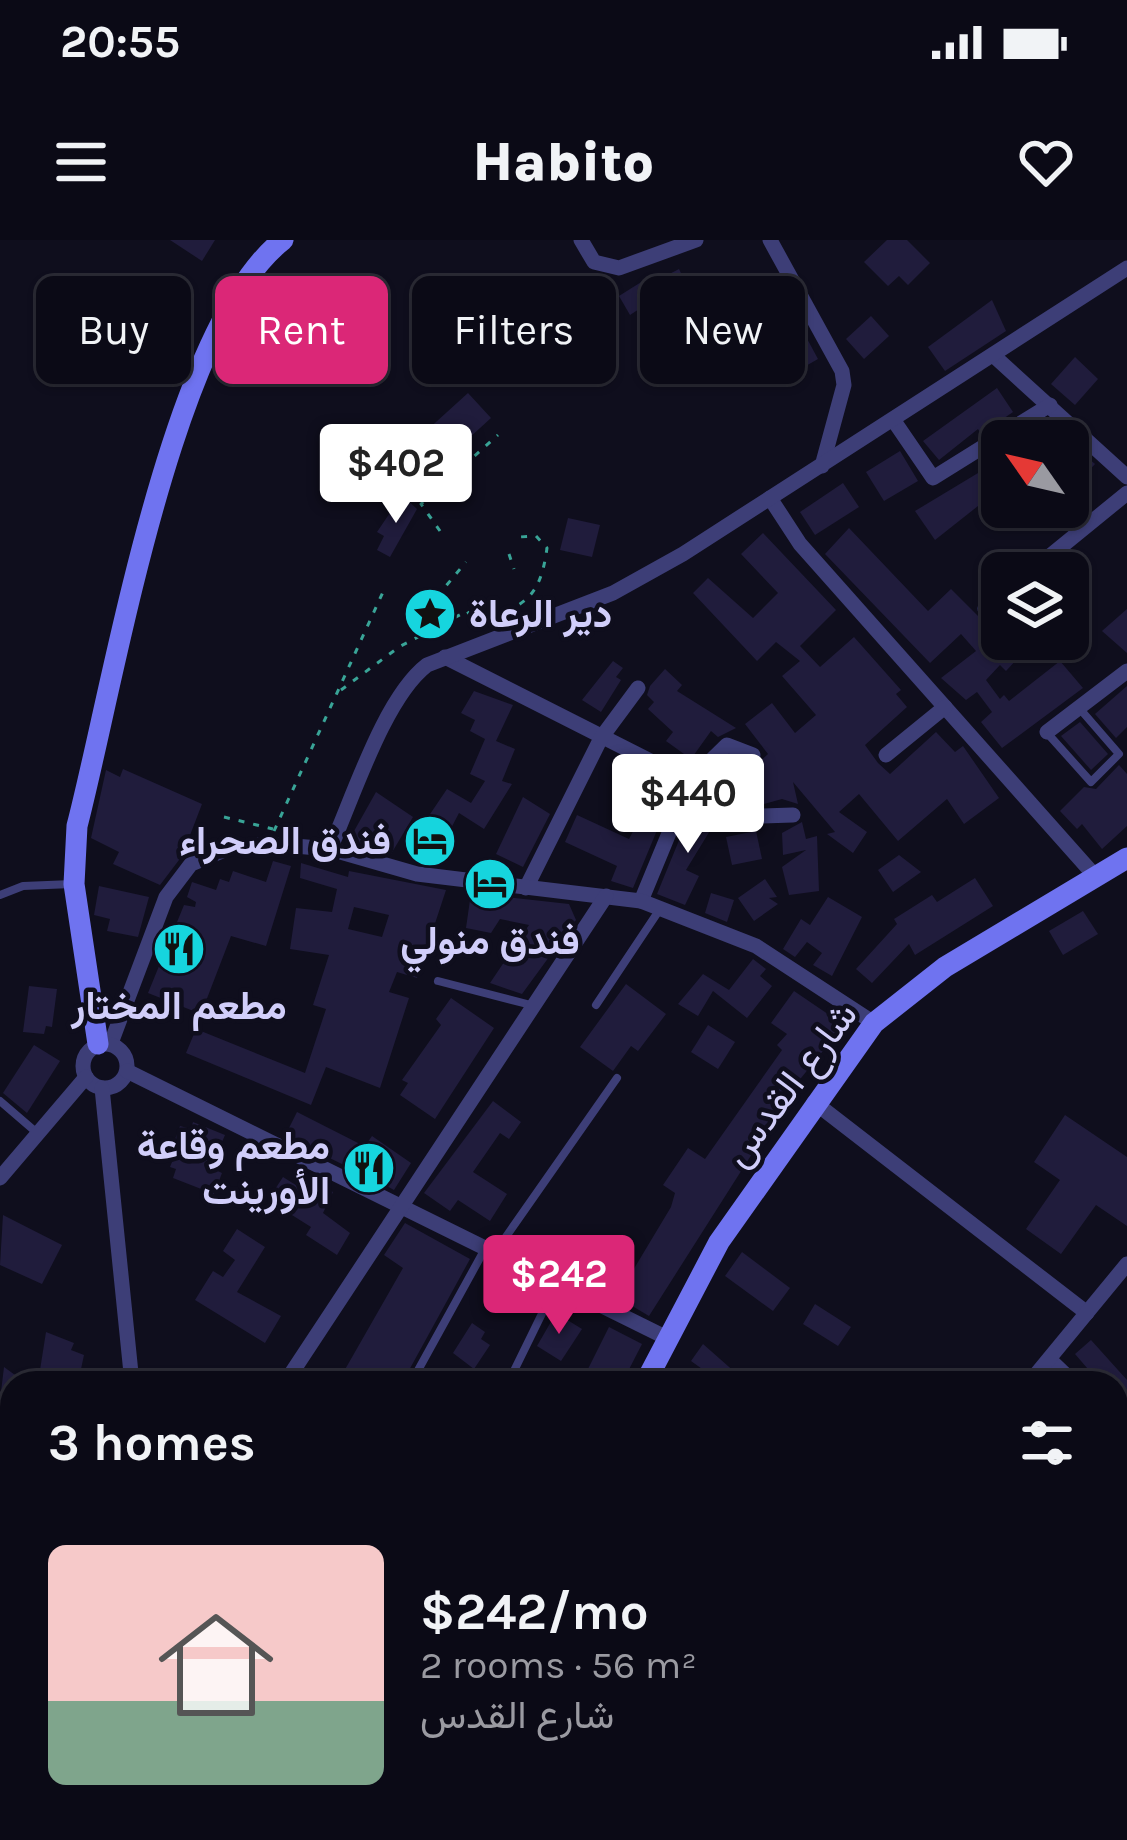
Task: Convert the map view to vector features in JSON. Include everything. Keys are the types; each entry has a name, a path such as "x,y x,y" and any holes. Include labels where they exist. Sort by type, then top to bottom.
{"street":[{"path":"581,240 594,262 620,268 696,240"},
{"path":"770,240 842,371 844,385 822,466"},
{"path":"86,1077 102,1088 114,1087 127,1071 127,1059 105,1044 74,884 77,826 168,455 214,333 274,244"},
{"path":"330,849 414,675 445,657 613,593 895,421 1127,268"},
{"path":"994,356 1127,477"},
{"path":"895,421 933,478 1050,405"},
{"path":"1055,552 1127,493"},
{"path":"770,498 800,544 1095,876"},
{"path":"445,657 759,816 793,815"},
{"path":"1047,732 1127,671"},
{"path":"526,888 602,738 638,688"},
{"path":"886,755 945,707"},
{"path":"641,902 691,779 727,745 753,755"},
{"path":"0,1178 86,1077 87,1052 105,1044 166,898 191,864 273,837 417,874 641,902 756,946 874,1023"},
{"name":"شارع القدس","path":"650,1371 719,1242 874,1023 945,967 1127,858"},
{"path":"293,1371 606,896"},
{"path":"127,1071 665,1337"},
{"path":"102,1088 131,1371"},
{"path":"814,1102 1087,1313"},
{"path":"1040,1371 1127,1264"},
{"path":"1050,1360 1061,1371"}],"lane":[{"path":"1047,732 1091,782 1119,754 1080,709"},
{"path":"0,895 23,886 74,884"},
{"path":"596,1005 660,908"},
{"path":"438,980 533,1005"},
{"path":"418,1371 491,1248 617,1078"},
{"path":"0,1101 37,1133"},
{"path":"514,1371 557,1282"}],"path":[{"path":"440,531 421,505 498,435"},
{"path":"341,690 399,647 467,611 474,621 521,605 542,584 547,548 536,536 518,537"},
{"path":"509,554 514,569"},
{"path":"441,625 430,605 466,562"},
{"path":"224,818 273,837 383,592"}],"building":[{"path":"170,240 215,240 202,261"},
{"path":"887,240 907,240 930,263 908,285 899,276 888,286 864,262"},
{"path":"640,283 640,308 630,315 619,296"},
{"path":"992,300 1006,331 945,371 928,347"},
{"path":"871,316 889,336 864,359 846,339"},
{"path":"805,335 818,359 805,366"},
{"path":"1075,357 1098,379 1075,405 1051,384"},
{"path":"997,388 1013,412 1001,420 981,420 981,434 978,429 939,460 923,441"},
{"path":"468,393 491,418 457,449 463,454 432,486 415,473 435,442 425,432"},
{"path":"900,451 918,481 884,501 866,472"},
{"path":"981,471 981,504 935,540 915,511"},
{"path":"843,483 859,507 815,535 800,512"},
{"path":"402,495 417,509 390,557 377,550 384,536 377,532"},
{"path":"568,518 600,525 592,557 560,550"},
{"path":"849,528 928,611 951,589 981,619 981,660 1016,660 1006,671 1000,665 986,680 1000,699 1004,695 1009,701 1060,661 1083,688 1002,748 981,722 992,712 977,692 966,700 941,678 976,651 961,634 930,663 825,554"},
{"path":"763,533 836,610 800,646 820,667 854,637 901,690 896,694 907,707 865,745 878,763 890,774 936,732 955,752 963,746 999,798 964,824 947,799 898,841 859,794 839,812 867,832 853,853 827,834 835,832 793,782 798,804 782,799 764,804 741,779 768,754 745,724 772,703 795,733 816,715 782,676 800,661 776,642 757,661 693,593 708,578 753,618 778,593 741,554"},
{"path":"1127,609 1127,653 1102,631"},
{"path":"613,661 623,668 616,677 621,680 601,712 582,700"},
{"path":"665,669 682,685 677,691 736,728 718,737 711,731 691,759 666,741 673,732 648,709 654,702 647,695 650,686"},
{"path":"1127,686 1127,727 1116,738 1095,714"},
{"path":"474,691 513,705 496,741 515,749 502,781 512,784 484,829 459,813 433,863 409,851 416,818 424,823 447,789 471,803 485,781 470,774 485,739 470,731 475,720 461,713"},
{"path":"1080,722 1108,754 1091,770 1061,736"},
{"path":"1119,765 1127,774 1127,826 1102,849 1082,824 1077,829 1060,811 1084,787 1096,789"},
{"path":"123,769 202,804 182,856 160,885 113,864 119,852 91,838 106,770 120,777"},
{"path":"660,780 675,787 633,888 611,881 617,866 565,842 577,815 629,839"},
{"path":"376,792 413,817 391,854 349,840"},
{"path":"523,797 550,814 523,867 496,854"},
{"path":"705,802 722,811 686,870 699,876 685,905 657,894 689,816 694,820"},
{"path":"802,822 806,839 817,836 819,891 789,895 782,867 806,850 783,855 782,833"},
{"path":"756,831 762,859 732,865 726,837"},
{"path":"899,855 921,872 893,892 878,870"},
{"path":"273,861 291,866 266,946 231,936 201,1014 148,993 184,905 195,907 196,902 187,897 192,882 216,890 220,879 229,882 233,871 266,882"},
{"path":"301,863 348,877 349,871 446,890 417,978 397,972 389,992 409,998 380,1088 326,1067 311,1105 186,1053 196,1029 305,1073 326,1009 313,1005 329,955 290,949 296,908 332,912 337,889 300,878","holes":["354,907 389,915 382,937 348,929"]},
{"path":"975,878 993,906 915,955 909,944 872,983 856,969 897,924 894,919 932,895 937,902"},
{"path":"765,879 777,897 769,898 778,904 754,921 738,898"},
{"path":"99,886 149,897 138,937 107,931 110,919 94,915"},
{"path":"471,893 569,904 576,920 522,994 490,983 529,925 500,919 491,933 466,928"},
{"path":"711,893 734,900 727,922 705,913"},
{"path":"828,897 862,917 832,976 813,965 822,953 807,942 795,957 783,949 801,919 810,925"},
{"path":"1083,911 1098,934 1063,955 1049,931"},
{"path":"753,959 766,969 760,976 772,986 747,1018 713,991 698,1016 678,1004 703,974 729,990"},
{"path":"626,984 666,1014 638,1051 631,1046 613,1071 580,1047"},
{"path":"29,986 57,989 52,1027 46,1026 44,1034 23,1032"},
{"path":"794,991 844,1025 797,1083 649,1316 617,1297 671,1207 675,1193 663,1185 688,1148 705,1159 782,1050 777,1045 787,1034 771,1023"},
{"path":"451,998 494,1028 435,1119 400,1095 408,1083 402,1080 441,1025 436,1019"},
{"path":"708,1025 735,1042 718,1069 691,1052"},
{"path":"34,1045 60,1061 27,1113 3,1093"},
{"path":"493,1101 521,1122 509,1139 500,1133 473,1172 507,1194 490,1221 458,1200 450,1211 424,1193"},
{"path":"297,1112 362,1145 352,1169 285,1136"},
{"path":"1065,1115 1127,1157 1127,1226 1096,1205 1061,1254 1026,1229 1060,1180 1034,1162"},
{"path":"193,1122 225,1135 211,1168 222,1173 214,1194 173,1178 176,1169 170,1167 176,1152 171,1150 180,1126 191,1129"},
{"path":"372,1136 411,1163 394,1190 374,1179 382,1166 361,1152"},
{"path":"283,1177 318,1199 323,1187 333,1192 323,1213 350,1233 337,1255 306,1235 311,1227 268,1200"},
{"path":"3,1215 62,1245 42,1284 0,1265"},
{"path":"405,1223 470,1259 409,1371 344,1371 403,1268 384,1255"},
{"path":"237,1229 265,1247 237,1292 281,1316 265,1343 195,1300 213,1271 223,1277 235,1260 223,1251"},
{"path":"742,1252 790,1288 773,1311 725,1276"},
{"path":"815,1304 851,1327 838,1346 803,1324"},
{"path":"556,1313 582,1329 561,1361 537,1346"},
{"path":"472,1323 485,1332 481,1339 490,1345 474,1369 453,1353"},
{"path":"609,1327 642,1344 628,1371 587,1371"},
{"path":"46,1332 74,1343 71,1350 84,1355 81,1371 40,1370"},
{"path":"1091,1340 1119,1371 1090,1371 1075,1354"},
{"path":"703,1344 734,1371 705,1371 691,1361"}],"place":[{"name":"دير الرعاة","path":"430,614"},
{"name":"فندق الصحراء","path":"430,841"},
{"name":"فندق منولي","path":"490,884"},
{"name":"مطعم المختار","path":"179,949"},
{"name":"مطعم وقاعة الأورينت","path":"369,1168"}]}
